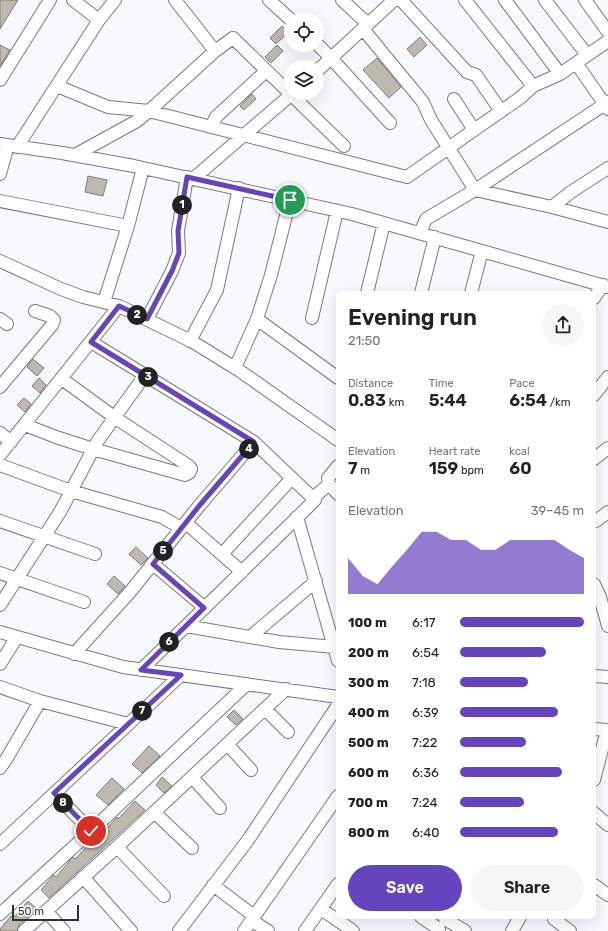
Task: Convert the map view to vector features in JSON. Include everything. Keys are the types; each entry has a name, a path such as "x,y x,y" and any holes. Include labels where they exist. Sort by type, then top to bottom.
{"street":[{"path":"0,80 50,0"},
{"path":"73,0 99,20"},
{"path":"0,174 8,145 57,86 99,20 115,0"},
{"path":"269,0 284,14"},
{"path":"342,0 365,27 423,102 431,120 475,190 552,207 608,222"},
{"path":"324,64 394,0"},
{"path":"402,0 466,72 476,75 501,111"},
{"path":"465,0 533,86"},
{"path":"505,0 560,74"},
{"path":"545,0 587,55"},
{"path":"585,0 608,32"},
{"path":"181,3 215,51"},
{"path":"75,155 137,121 150,111 215,51 233,38 284,87"},
{"path":"57,86 108,107 150,111 408,177 448,147 520,98 533,86 560,74 608,41"},
{"path":"324,51 390,123"},
{"path":"420,233 426,219 475,190 607,105 576,63"},
{"path":"211,127 216,117 266,71"},
{"path":"454,99 474,130"},
{"path":"147,319 172,271 179,253 178,231 190,178 244,136 285,100"},
{"path":"298,100 344,146"},
{"path":"8,145 75,155 143,168 239,188 384,223 605,286 596,296"},
{"path":"104,302 128,226 143,168"},
{"path":"552,207 571,192 608,168"},
{"path":"190,341 217,290 239,188"},
{"path":"234,368 257,319 271,275 290,200"},
{"path":"0,201 128,226"},
{"path":"312,318 337,211"},
{"path":"368,291 384,223"},
{"path":"422,291 435,237"},
{"path":"472,291 482,251"},
{"path":"0,261 61,289 83,297 119,306 190,341 234,368 336,439"},
{"path":"0,456 119,306"},
{"path":"2,382 52,325 54,320 50,316 35,311"},
{"path":"257,319 336,371"},
{"path":"91,342 254,442 313,498"},
{"path":"0,605 60,512 93,449 114,417 145,375"},
{"path":"596,392 608,377"},
{"path":"24,425 56,438 93,449 185,475 190,473 191,467 114,417 62,379"},
{"path":"0,433 11,442"},
{"path":"74,654 130,592 254,442"},
{"path":"596,457 608,448"},
{"path":"0,465 71,492 162,518 184,526 222,554 242,572"},
{"path":"336,468 328,478 329,484 336,492"},
{"path":"222,554 292,478"},
{"path":"141,670 315,500 313,498 329,484"},
{"path":"596,521 608,512"},
{"path":"297,517 336,652"},
{"path":"0,521 95,554"},
{"path":"153,564 204,608"},
{"path":"0,573 84,602"},
{"path":"250,637 316,581"},
{"path":"596,588 601,597 608,626"},
{"path":"186,626 279,642 335,647"},
{"path":"0,632 123,667 336,696"},
{"path":"0,664 17,637"},
{"path":"0,844 181,675"},
{"path":"596,676 608,677"},
{"path":"0,914 91,831 247,684"},
{"path":"0,687 40,701 128,724"},
{"path":"24,931 117,847 286,689"},
{"path":"0,768 40,701"},
{"path":"265,708 288,732"},
{"path":"179,931 248,840 336,708"},
{"path":"596,729 607,730 596,772"},
{"path":"227,744 251,770"},
{"path":"192,777 220,808"},
{"path":"54,793 91,831"},
{"path":"244,931 336,799"},
{"path":"154,812 192,848"},
{"path":"596,815 608,826"},
{"path":"117,847 164,896"},
{"path":"83,877 131,931"},
{"path":"213,885 268,931"},
{"path":"596,886 608,895"},
{"path":"305,931 336,887"},
{"path":"321,909 353,931"},
{"path":"46,911 64,931"},
{"path":"427,919 465,931"},
{"path":"512,931 519,919"},
{"path":"554,919 570,931"}],"building":[{"path":"0,0 18,0 0,29"},
{"path":"282,26 284,28 284,37 276,44 270,38"},
{"path":"420,37 427,45 414,57 407,49"},
{"path":"0,45 10,50 0,66"},
{"path":"277,45 283,51 271,63 265,57"},
{"path":"377,58 401,87 389,98 363,70"},
{"path":"252,94 256,99 244,110 240,106"},
{"path":"88,176 107,180 103,196 85,192"},
{"path":"33,359 44,368 37,376 27,367"},
{"path":"39,378 46,385 40,393 32,386"},
{"path":"24,398 31,404 25,412 17,405"},
{"path":"136,547 148,558 141,565 129,554"},
{"path":"114,576 125,586 118,594 107,584"},
{"path":"234,710 243,719 236,725 227,717"},
{"path":"149,746 160,756 142,773 132,764"},
{"path":"162,777 172,786 164,793 156,785"},
{"path":"112,778 124,789 108,805 96,795"},
{"path":"135,801 145,810 49,898 41,890 54,875 56,877 73,857 75,859 92,841 94,843 117,817 118,819"},
{"path":"28,901 37,909 19,925 17,931 0,931 11,916 13,918"}],"route":[{"path":"91,831 54,793 181,675 141,670 204,608 153,564 199,506 254,442 91,342 119,306 147,319 172,271 179,253 178,231 187,177 290,200"}]}
